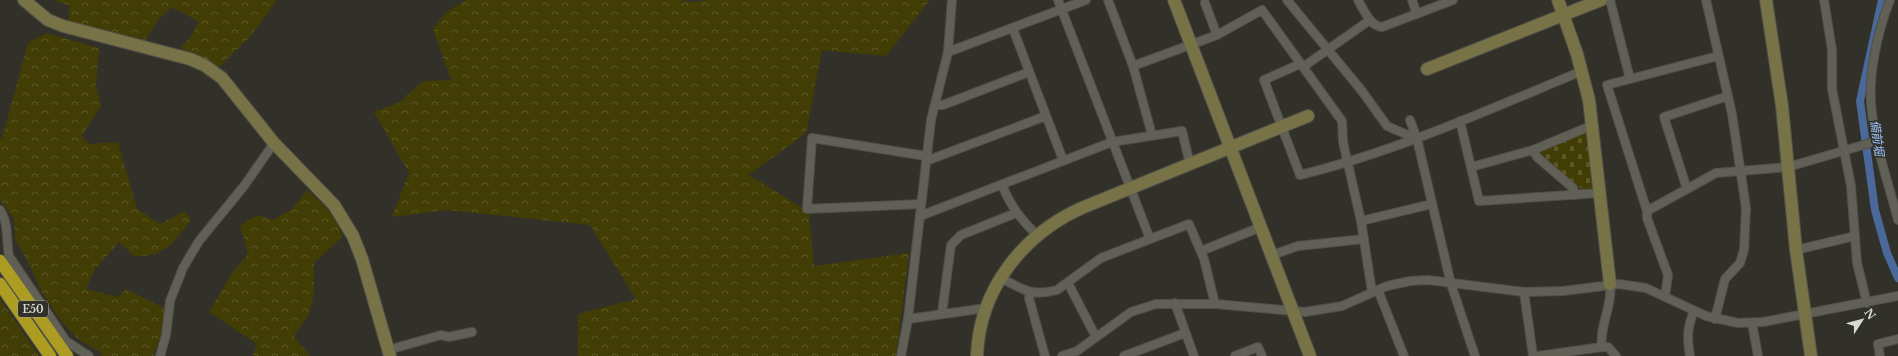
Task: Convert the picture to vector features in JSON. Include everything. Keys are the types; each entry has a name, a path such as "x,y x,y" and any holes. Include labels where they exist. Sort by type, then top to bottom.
{"highway":[{"name":"E50","path":"0,260 67,356"},
{"name":"E50","path":"0,284 50,356"}],"street":[{"path":"24,0 43,16 63,26 171,53 204,65 222,78 233,89 274,143 326,196 345,222 362,259 389,353 441,335 449,337 472,332"},
{"path":"901,356 908,319 931,120 936,105 948,52 952,0"},
{"path":"1058,0 1150,239"},
{"path":"948,52 1013,29 1086,0"},
{"path":"1108,0 1133,66 1152,136"},
{"path":"1174,0 1310,356"},
{"path":"1287,0 1362,91 1387,126 1417,139"},
{"path":"1358,0 1370,20 1376,26 1382,28 1453,0"},
{"path":"1412,0 1417,14"},
{"path":"1558,0 1582,71 1593,125 1612,293 1600,337 1602,347"},
{"path":"1427,69 1601,0"},
{"path":"1610,0 1630,79"},
{"path":"1706,0 1728,96 1746,208 1744,250 1740,263 1725,279 1715,319"},
{"path":"1766,0 1782,106 1796,250 1811,356"},
{"path":"1824,0 1832,50 1832,89 1851,186 1857,263 1867,303"},
{"path":"1890,0 1873,64 1871,111 1877,141 1898,220"},
{"path":"1205,3 1217,35"},
{"path":"1133,66 1217,35 1262,10 1342,121 1342,142 1346,163 1375,291 1404,356"},
{"path":"1370,20 1302,66 1264,80 1300,175 1346,163 1417,139 1582,71"},
{"path":"1013,29 1063,160"},
{"path":"1665,297 1668,275 1647,218 1647,211 1606,85 1718,56"},
{"path":"936,105 943,105 1029,72"},
{"path":"1687,189 1664,117 1728,96"},
{"path":"921,204 807,209 812,138 926,158 1046,116"},
{"path":"977,356 980,327 992,293 1012,260 1036,235 1074,211 1308,116"},
{"path":"1410,120 1417,139 1451,284 1475,356"},
{"path":"1460,121 1479,201 1600,193"},
{"path":"1471,167 1533,150 1593,125"},
{"path":"920,216 1112,142 1182,131 1190,164"},
{"path":"1647,211 1716,173 1788,167 1877,141"},
{"path":"160,356 166,335 170,301 183,268 199,240 244,186 274,143"},
{"path":"1533,150 1537,157 1573,188 1575,195"},
{"path":"1002,184 1006,198 1016,213 1036,235"},
{"path":"1360,221 1432,204"},
{"path":"0,210 7,226 3,244 8,256 66,341 89,356"},
{"path":"942,314 949,251 951,245 961,235 1016,213"},
{"path":"1000,278 1030,293 1050,292 1057,290 1068,283 1101,258 1189,224 1201,251 1215,304"},
{"path":"1201,251 1261,228"},
{"path":"1796,250 1855,236"},
{"path":"1272,255 1298,246 1364,239"},
{"path":"1062,356 1077,351 1131,312 1156,304 1215,304 1305,312 1342,306 1375,291 1410,281 1428,280 1524,292 1563,291 1619,284 1646,288 1694,311 1715,319 1738,323 1752,323 1804,315 1898,296"},
{"path":"1068,283 1096,337"},
{"path":"1524,292 1533,356"},
{"path":"1030,293 1029,298 1045,356"},
{"path":"1175,303 1194,356"},
{"path":"908,319 979,309 985,311"},
{"path":"1690,356 1688,326 1694,311"},
{"path":"1752,323 1758,356"},
{"path":"1124,356 1185,333"},
{"path":"1880,356 1878,344 1898,339"},
{"path":"1235,356 1258,347 1262,356"},
{"path":"1538,356 1602,347 1608,347 1616,356"}],"green space":[{"path":"55,0 277,0 250,37 219,67 180,48 191,36 199,22 172,7 158,20 145,40 68,22 70,6"},
{"path":"466,0 681,0 690,2 711,0 930,0 886,56 822,50 806,133 749,175 809,212 814,266 909,253 896,356 578,356 578,314 636,299 590,225 447,210 392,217 409,173 374,112 400,102 423,81 451,80 433,29 446,12"},
{"path":"46,33 99,48 96,86 101,106 82,136 89,144 118,142 137,209 160,224 185,211 191,220 168,247 154,254 134,256 119,242 95,269 86,289 118,297 126,289 164,308 161,336 153,356 102,356 99,351 79,340 61,321 42,292 15,239 14,219 0,200 0,138 2,138 28,43"},
{"path":"1585,133 1588,135 1595,188 1583,190 1541,156 1541,151"},
{"path":"307,190 329,211 337,223 342,237 314,263 314,294 308,316 294,336 310,356 253,356 257,344 209,312 232,273 248,254 240,225 258,215 273,220 292,209"},
{"path":"0,299 39,356 0,356"}],"waterway":[{"name":"備前堀","path":"1882,0 1860,101 1875,210 1887,253 1898,278"}]}
